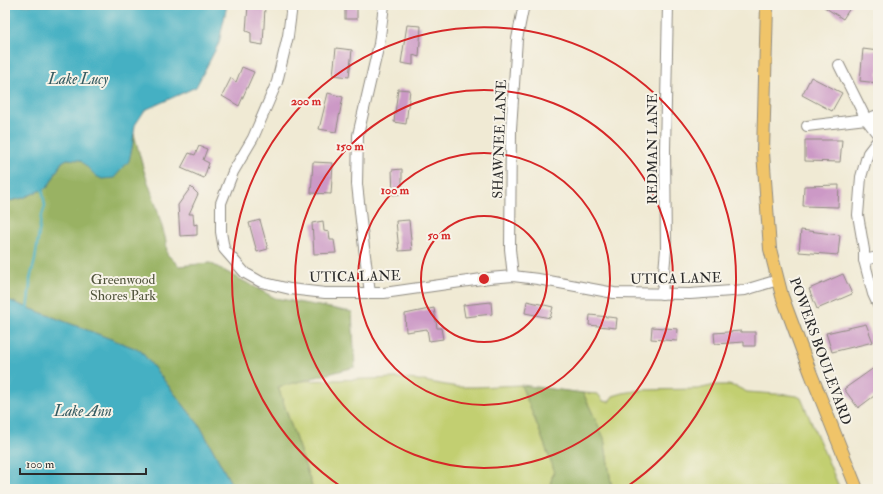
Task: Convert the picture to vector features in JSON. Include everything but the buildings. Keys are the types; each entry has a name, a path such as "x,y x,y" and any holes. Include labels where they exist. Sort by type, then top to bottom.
{"main road":[{"name":"POWERS BOULEVARD","path":"767,5 763,152 770,249 782,296 857,489"}],"street":[{"name":"UTICA LANE","path":"292,5 288,36 277,82 253,138 233,172 221,203 221,232 224,249 245,273 261,282 290,289 325,294 384,293 513,276 614,293 662,294 690,294 745,290 778,280"},
{"path":"370,293 357,184 358,135 379,44 384,5"},
{"name":"SHAWNEE LANE","path":"513,276 510,249 511,129 517,39 523,9 526,5"},
{"name":"REDMAN LANE","path":"662,294 666,249 665,150 668,5"},
{"path":"839,65 866,119 878,135"},
{"path":"807,126 866,119 878,115"},
{"path":"878,140 868,153 862,177 858,215 864,250 864,260 873,294 878,305"},
{"path":"864,260 878,257"}],"green space":[{"name":"Greenwood Shores Park","path":"134,134 166,241 167,254 179,266 210,263 275,298 352,312 355,367 278,387 313,489 234,489 200,426 140,350 5,299 5,202 23,198 48,187 62,162 67,159 80,160 96,176 132,148"},
{"path":"397,378 458,387 521,385 554,470 549,489 313,489 278,387 301,381"},
{"path":"521,385 583,393 604,438 612,489 549,489 554,470"},
{"path":"715,385 728,385 737,387 747,392 790,395 801,398 840,489 612,489 604,438 583,393 598,394 603,401 609,402 613,396 623,393 642,390 698,389"}],"water":[{"name":"Lake Lucy","path":"5,5 227,5 219,43 196,87 145,110 135,125 129,161 114,178 102,179 96,176 80,160 67,159 62,162 48,187 23,198 5,202"},
{"name":"Lake Ann","path":"5,299 140,350 200,426 234,489 5,489"}],"waterway":[{"path":"27,310 30,279 35,260 41,218 45,206 42,187"}]}
